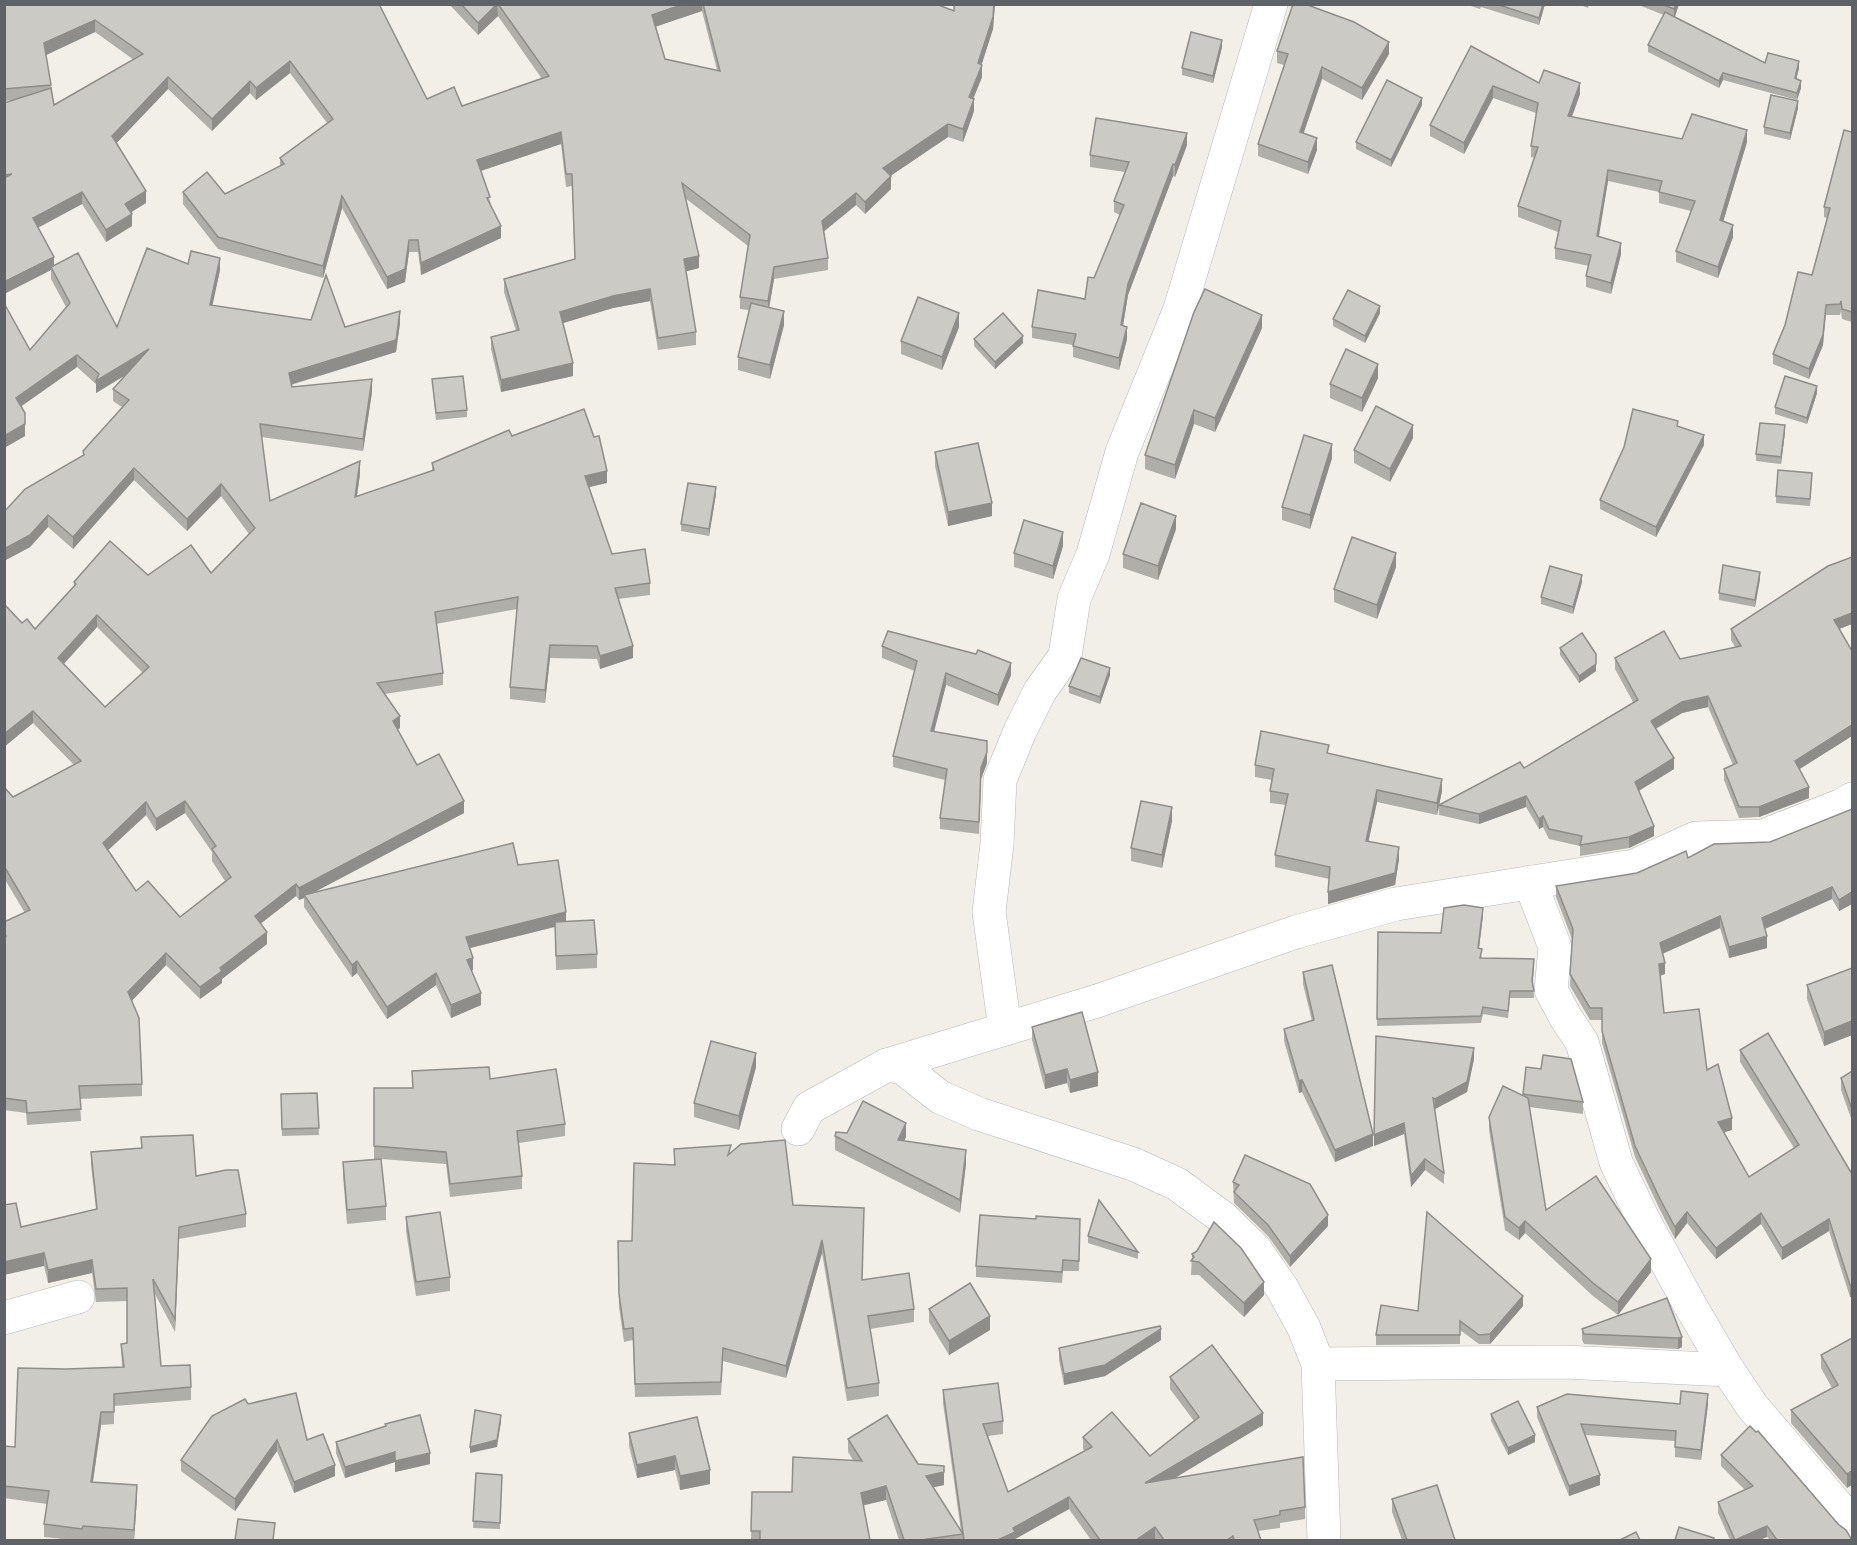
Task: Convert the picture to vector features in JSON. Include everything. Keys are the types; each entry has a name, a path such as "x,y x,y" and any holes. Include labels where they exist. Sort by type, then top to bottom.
{"street":[{"path":"1005,1029 989,912 997,844 1000,780 1020,731 1040,691 1065,656 1074,599 1093,554 1122,452 1180,309 1271,4"},
{"path":"798,1129 809,1108 887,1065 1097,1001 1296,932 1385,907 1634,866 1696,838 1763,836 1852,799"},
{"path":"1530,882 1555,947 1551,990 1582,1042 1616,1162 1648,1228 1728,1370 1752,1406 1852,1523"},
{"path":"887,1065 903,1068 940,1097 979,1114 1132,1164 1177,1184 1223,1218 1255,1249 1299,1318 1318,1364 1324,1540"},
{"path":"4,1318 78,1297"},
{"path":"1318,1364 1565,1362 1728,1370"}],"building":[{"path":"4,4 379,4 427,99 454,87 462,106 549,76 498,4 684,4 652,15 665,59 720,71 703,4 936,4 954,11 954,4 994,4 993,17 978,63 982,65 969,97 974,99 963,129 948,124 883,168 891,176 865,202 856,193 822,221 828,258 774,267 768,301 740,297 750,235 682,183 699,256 684,259 696,332 658,338 650,289 613,296 560,312 573,363 501,380 491,337 519,330 504,279 575,259 572,174 566,174 561,132 477,160 490,197 487,198 501,226 421,263 418,240 409,240 405,269 387,277 342,196 323,266 218,237 183,192 207,172 225,194 284,164 280,158 333,119 290,61 256,88 250,81 212,119 168,77 112,136 146,191 125,204 132,214 106,230 82,192 33,218 54,257 4,282 4,178 12,174 4,175 4,103 51,88 54,105 143,54 95,20 44,43 51,85 4,89"},
{"path":"461,4 497,4 478,23"},
{"path":"1293,4 1305,4 1354,22 1389,42 1362,88 1322,67 1300,132 1317,138 1308,162 1258,144 1288,54 1277,51"},
{"path":"1496,4 1543,4 1539,18"},
{"path":"1662,4 1676,4 1674,9"},
{"path":"1665,12 1765,63 1768,53 1799,61 1795,78 1801,81 1797,93 1723,73 1719,81 1648,45"},
{"path":"1191,32 1222,40 1213,76 1182,68"},
{"path":"1471,46 1539,83 1544,70 1580,83 1568,116 1682,139 1692,114 1747,130 1720,220 1733,225 1718,267 1676,251 1695,201 1659,192 1662,181 1608,170 1597,236 1621,243 1611,283 1586,276 1591,255 1555,248 1561,221 1518,206 1538,147 1531,146 1538,103 1493,86 1464,143 1430,125"},
{"path":"1387,80 1422,98 1391,160 1356,142"},
{"path":"1771,95 1798,101 1790,133 1764,127"},
{"path":"1096,118 1187,133 1128,284 1121,325 1127,327 1119,358 1073,346 1076,334 1032,327 1038,290 1085,299 1088,277 1094,278 1124,205 1114,201 1129,162 1090,155"},
{"path":"1844,130 1852,132 1852,312 1842,309 1841,301 1840,304 1826,305 1823,335 1809,369 1773,354 1785,325 1798,272 1812,275 1830,208 1824,207"},
{"path":"147,248 188,264 191,251 220,258 210,305 311,320 326,275 345,327 400,311 396,340 289,373 292,387 372,379 363,439 260,424 270,501 360,461 355,497 434,470 432,463 509,430 512,436 584,409 594,437 599,436 607,471 585,476 612,554 645,549 650,583 615,588 633,646 600,656 597,646 550,645 545,690 510,687 518,597 435,612 443,673 377,683 400,716 393,721 417,765 439,754 464,801 299,888 296,884 255,916 267,932 220,968 222,971 200,987 166,953 128,992 139,1018 142,1084 79,1086 81,1109 27,1113 26,1101 4,1098 4,937 6,936 4,922 30,910 4,866 4,787 13,797 81,761 33,711 4,734 4,604 22,623 27,619 35,629 76,584 74,582 110,541 148,575 191,545 211,573 255,528 221,484 187,519 134,468 73,537 48,515 30,535 4,549 4,512 25,489 84,455 83,451 129,400 113,389 149,349 96,381 99,374 77,355 16,398 25,413 25,424 4,436 4,303 30,350 70,303 51,267 78,253 117,327","holes":["97,615 149,667 105,707 58,658","185,801 216,846 212,849 231,877 180,917 148,881 136,891 103,843 146,802 156,819"]},
{"path":"1205,289 1262,315 1215,418 1194,410 1175,465 1145,455 1194,312"},
{"path":"1348,290 1380,306 1365,336 1333,319"},
{"path":"918,297 959,313 942,357 901,341"},
{"path":"751,303 784,311 770,365 738,357"},
{"path":"1003,313 1023,336 995,362 974,339"},
{"path":"1346,349 1378,364 1362,398 1330,384"},
{"path":"463,376 467,410 436,413 432,379"},
{"path":"1785,376 1817,386 1807,418 1775,407"},
{"path":"1376,406 1413,425 1390,469 1354,450"},
{"path":"1633,409 1678,421 1677,426 1704,435 1656,527 1600,500 1624,447"},
{"path":"1760,423 1785,425 1781,457 1756,454"},
{"path":"1304,435 1332,444 1310,515 1282,507"},
{"path":"978,443 992,503 948,512 935,452"},
{"path":"1778,470 1812,473 1810,499 1776,496"},
{"path":"688,483 716,487 709,529 681,524"},
{"path":"1141,503 1176,516 1158,566 1123,554"},
{"path":"1024,520 1063,532 1053,566 1014,553"},
{"path":"1352,537 1396,553 1377,605 1334,589"},
{"path":"1852,557 1852,613 1834,620 1852,651 1852,725 1795,761 1809,787 1759,807 1739,807 1724,769 1737,763 1708,696 1682,702 1651,721 1674,758 1635,782 1654,826 1629,837 1580,845 1582,836 1549,829 1543,816 1539,819 1526,796 1479,814 1439,805 1520,762 1524,768 1638,700 1615,658 1664,631 1680,659 1741,646 1731,629 1828,566"},
{"path":"1723,565 1760,572 1755,600 1719,593"},
{"path":"1550,566 1582,575 1573,607 1541,597"},
{"path":"888,631 976,654 978,650 1011,663 998,695 946,673 931,731 987,741 987,752 981,768 979,822 940,818 947,769 893,756 917,661 882,646"},
{"path":"1582,633 1596,654 1596,664 1579,676 1560,648"},
{"path":"1081,658 1110,668 1100,697 1069,686"},
{"path":"1261,731 1329,745 1327,753 1442,779 1437,803 1377,790 1366,841 1399,847 1395,873 1328,892 1330,867 1275,855 1288,794 1270,791 1274,769 1255,765"},
{"path":"1141,801 1172,807 1162,855 1131,848"},
{"path":"1852,809 1852,892 1839,900 1832,887 1762,918 1767,936 1729,947 1720,916 1660,943 1665,963 1659,964 1664,1013 1699,1009 1707,1070 1718,1064 1732,1118 1718,1122 1749,1177 1799,1145 1740,1050 1768,1033 1852,1174 1852,1285 1850,1285 1829,1219 1782,1248 1761,1213 1716,1248 1687,1212 1675,1227 1635,1146 1602,1031 1602,1008 1590,1008 1570,974 1573,929 1556,886 1637,873 1686,851 1688,858 1714,844 1770,842"},
{"path":"513,843 518,865 558,860 566,912 466,937 473,958 467,960 481,993 451,1005 436,973 387,1007 357,961 352,965 304,895"},
{"path":"1464,905 1483,908 1478,948 1482,949 1480,958 1534,959 1532,981 1534,991 1510,991 1508,1011 1483,1007 1481,1016 1377,1019 1378,932 1441,933 1444,908"},
{"path":"594,920 597,954 556,956 555,922"},
{"path":"1332,965 1373,1134 1335,1150 1302,1080 1299,1081 1284,1029 1314,1020 1303,972"},
{"path":"1852,968 1852,1021 1824,1032 1807,985"},
{"path":"1082,1012 1098,1072 1070,1080 1067,1069 1045,1075 1032,1027"},
{"path":"1376,1036 1474,1048 1467,1082 1433,1098 1444,1173 1425,1159 1411,1176 1404,1123 1374,1135"},
{"path":"711,1041 756,1053 739,1116 694,1103"},
{"path":"1543,1055 1571,1059 1583,1102 1523,1094 1526,1067 1541,1069"},
{"path":"489,1067 490,1079 556,1069 565,1124 517,1131 522,1176 450,1184 446,1152 374,1146 374,1088 413,1088 412,1071"},
{"path":"1852,1071 1852,1109 1841,1078"},
{"path":"1503,1086 1528,1098 1546,1210 1596,1176 1651,1259 1618,1302 1593,1283 1525,1221 1519,1228 1505,1217 1489,1117"},
{"path":"317,1093 319,1128 282,1129 281,1094"},
{"path":"863,1101 906,1123 898,1140 966,1150 960,1200 835,1136 836,1132 847,1133"},
{"path":"193,1135 196,1176 238,1170 246,1214 179,1227 175,1319 153,1279 161,1366 190,1365 191,1387 114,1394 114,1412 101,1412 91,1482 137,1485 134,1530 83,1526 82,1529 44,1524 49,1491 4,1486 4,1446 15,1447 18,1368 124,1367 121,1344 127,1343 127,1288 96,1289 92,1260 48,1270 44,1253 4,1262 4,1205 16,1203 21,1227 97,1209 91,1152 142,1148 141,1137"},
{"path":"785,1140 793,1205 864,1208 862,1280 909,1273 914,1309 868,1316 879,1383 847,1388 822,1240 786,1366 723,1348 721,1382 635,1384 633,1328 624,1329 619,1294 618,1241 632,1241 634,1163 675,1165 674,1149 731,1145 728,1155 741,1144"},
{"path":"1245,1155 1310,1184 1328,1215 1290,1256 1268,1225 1234,1192 1239,1185 1233,1182"},
{"path":"381,1159 386,1206 347,1210 343,1162"},
{"path":"1099,1200 1138,1252 1088,1236"},
{"path":"440,1212 450,1277 416,1282 406,1217"},
{"path":"1427,1212 1523,1296 1490,1334 1479,1335 1460,1321 1460,1335 1376,1335 1381,1305 1418,1311"},
{"path":"980,1215 1080,1219 1079,1261 1063,1260 1062,1272 976,1266"},
{"path":"1214,1222 1241,1248 1264,1282 1244,1303 1199,1262 1191,1261 1194,1257 1192,1254 1197,1251"},
{"path":"970,1283 990,1316 949,1341 929,1309"},
{"path":"1667,1298 1682,1337 1584,1334 1582,1329"},
{"path":"1160,1326 1161,1329 1105,1365 1064,1374 1059,1348"},
{"path":"1852,1338 1852,1471 1847,1474 1791,1410 1838,1385 1821,1355"},
{"path":"1212,1345 1263,1413 1145,1483 1303,1457 1305,1507 1280,1511 1280,1515 1254,1520 1261,1540 1234,1540 1233,1536 1227,1540 1164,1540 1155,1527 1136,1540 1100,1540 1069,1497 1013,1528 1015,1532 998,1540 964,1540 943,1390 998,1383 1003,1421 983,1424 1008,1492 1092,1447 1083,1437 1112,1412 1150,1456 1199,1417 1170,1377"},
{"path":"1681,1391 1708,1394 1701,1450 1675,1447 1676,1431 1581,1424 1600,1475 1569,1486 1537,1407 1567,1394 1680,1404"},
{"path":"296,1393 307,1440 323,1434 335,1465 294,1482 277,1440 235,1499 181,1460 212,1416 245,1399 248,1404"},
{"path":"1518,1401 1535,1435 1508,1448 1491,1414"},
{"path":"475,1410 501,1415 497,1440 470,1447"},
{"path":"420,1415 430,1453 395,1461 395,1452 345,1467 336,1442 386,1426 385,1424"},
{"path":"887,1415 918,1464 944,1466 944,1472 926,1476 963,1534 904,1540 886,1486 861,1493 870,1540 760,1540 760,1531 751,1531 752,1492 792,1492 793,1457 862,1461 848,1439"},
{"path":"697,1417 710,1470 680,1476 675,1456 637,1465 629,1433"},
{"path":"1750,1426 1756,1432 1758,1431 1838,1524 1846,1530 1852,1540 1777,1540 1767,1526 1735,1540 1718,1502 1753,1486 1721,1455"},
{"path":"476,1473 502,1475 500,1523 473,1521"},
{"path":"1437,1485 1455,1540 1407,1540 1392,1499"},
{"path":"238,1519 275,1523 273,1540 235,1540"},
{"path":"1679,1527 1714,1538 1713,1540 1675,1540"},
{"path":"1636,1532 1640,1540 1620,1540"}]}
